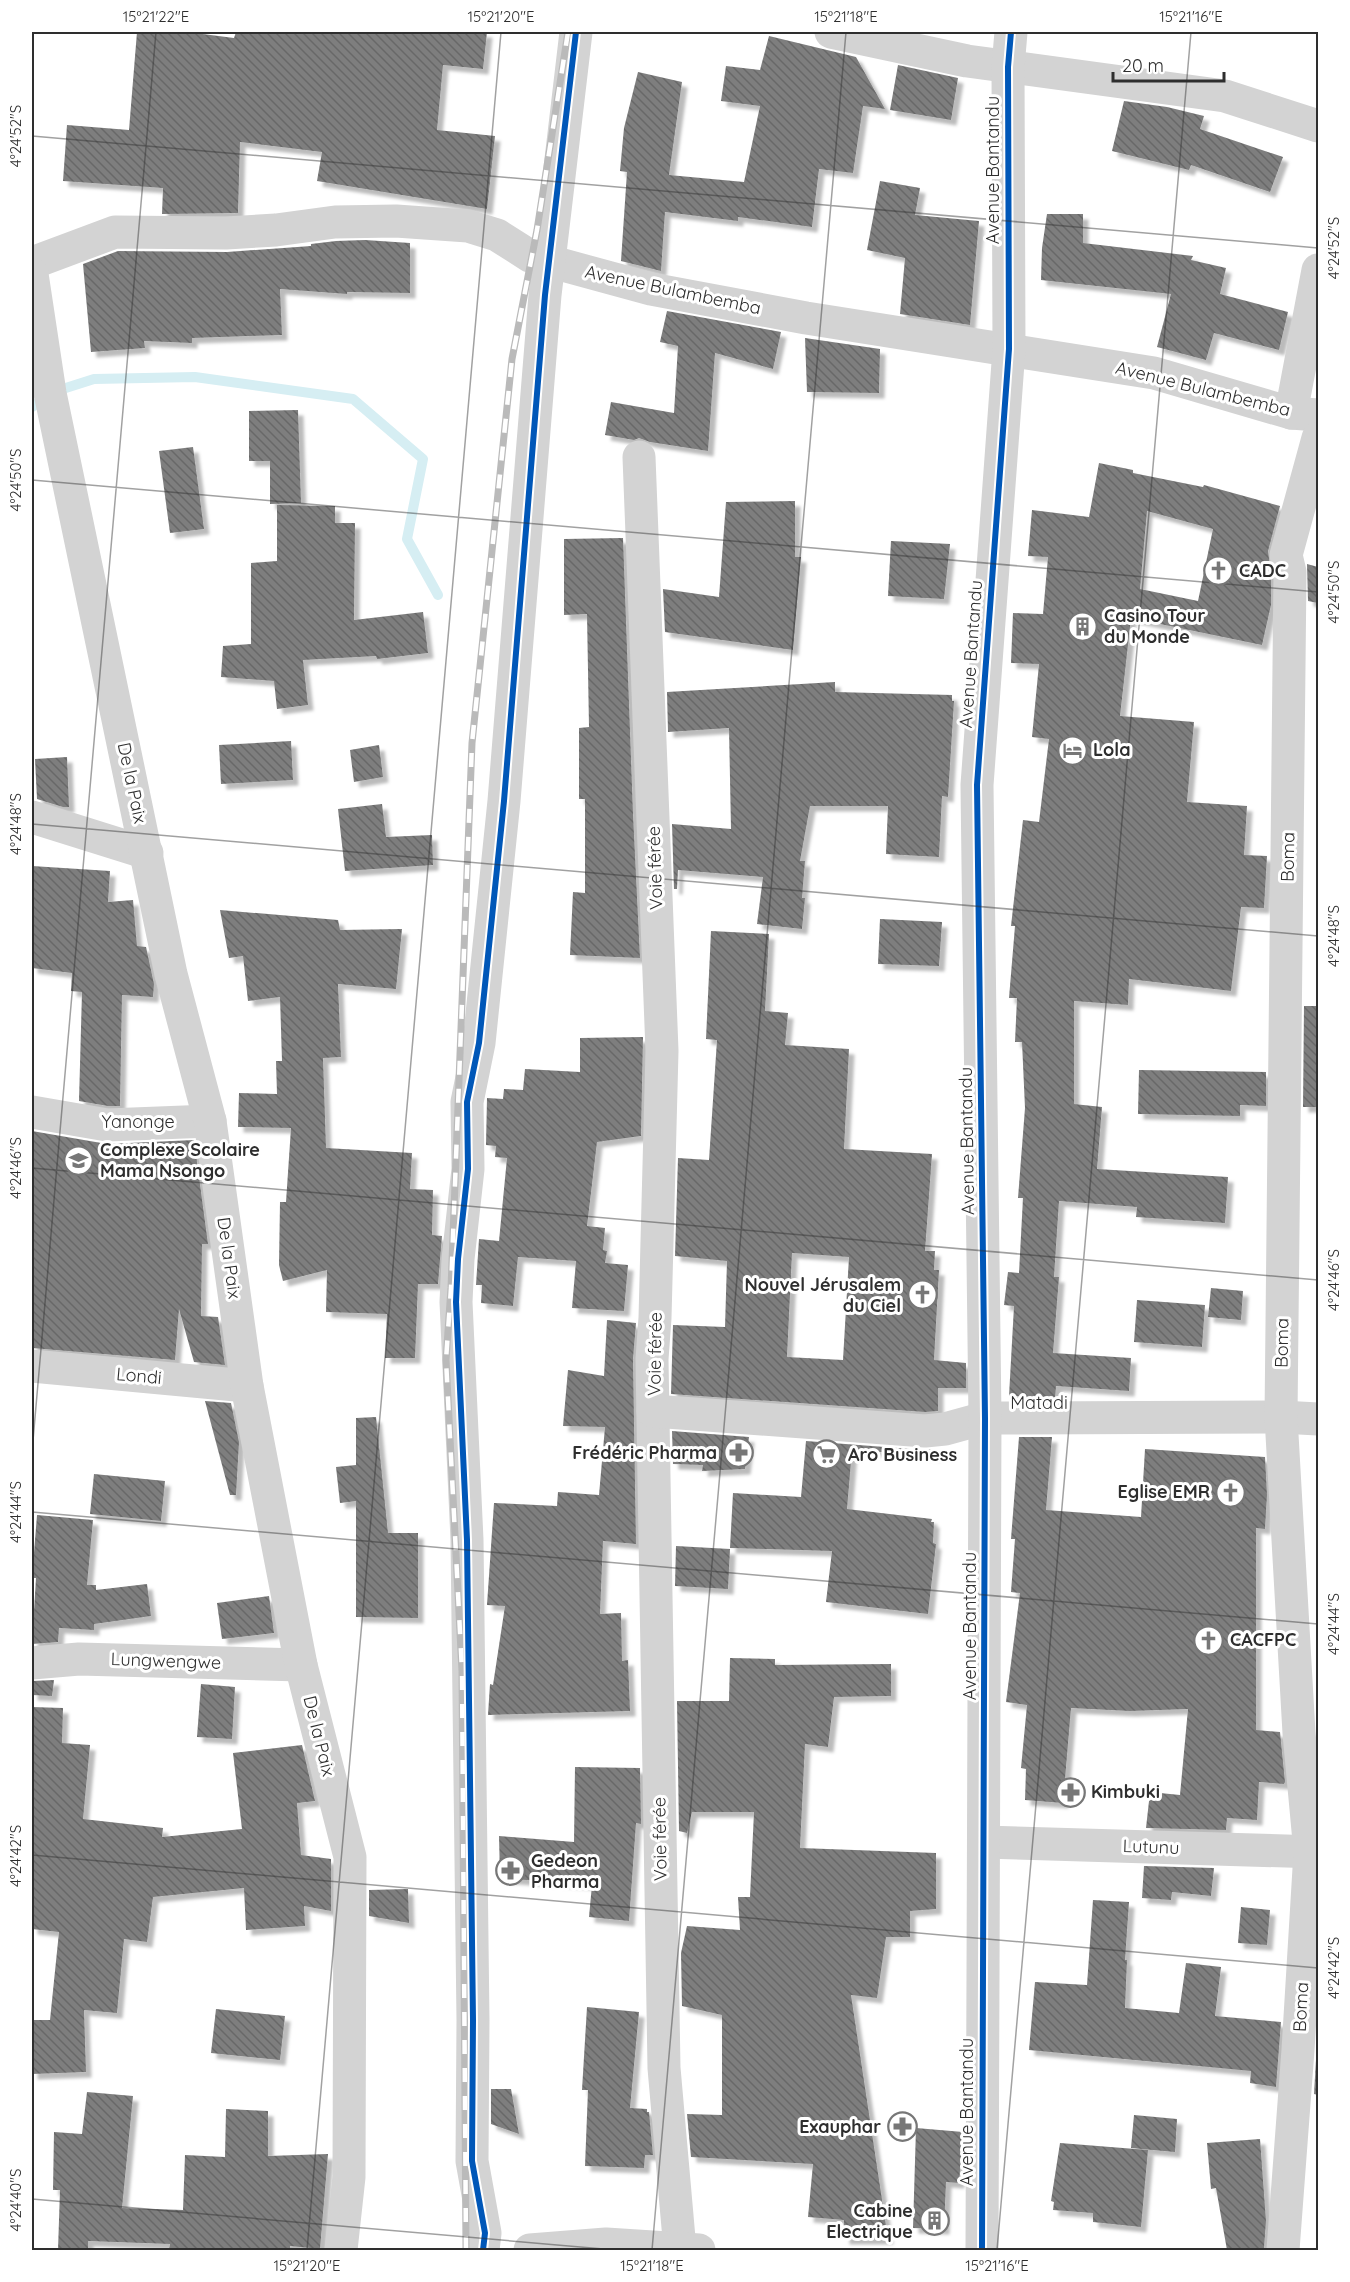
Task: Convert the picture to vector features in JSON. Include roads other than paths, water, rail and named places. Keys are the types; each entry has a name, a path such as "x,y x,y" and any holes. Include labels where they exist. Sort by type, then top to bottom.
{"street":[{"path":"483,2250 485,2233 472,2161 473,2020 467,1540 456,1302 458,1259 468,1169 467,1102 479,1043 504,801 549,262 576,32"},
{"path":"831,32 967,61 1225,96 1318,126"},
{"name":"Avenue Bantandu","path":"981,2250 985,1418 977,784 1009,349 1008,67 1011,32"},
{"name":"Avenue Bulambemba","path":"32,263 115,232 276,231 335,222 396,221 468,226 497,235 530,256 651,289 806,318 1154,374 1305,414"},
{"path":"1305,414 1318,270"},
{"name":"De la Paix","path":"32,274 50,393 171,974 210,1121 247,1386 301,1665 350,1857 349,2176 341,2250"},
{"name":"Boma","path":"1283,2250 1314,1852 1299,1733 1281,1417 1290,572 1286,555 1318,438"},
{"name":"Voie férée","path":"639,457 662,1051 652,1359 664,2068 680,2250"},
{"path":"32,817 147,852"},
{"name":"Yanonge","path":"32,1112 107,1125 210,1121"},
{"name":"Londi","path":"32,1366 247,1386"},
{"name":"Matadi","path":"653,1411 924,1431 945,1429 985,1418 1281,1417 1318,1419"},
{"name":"Lungwengwe","path":"32,1663 79,1659 301,1665"},
{"name":"Lutunu","path":"984,1842 1314,1852"},
{"path":"530,2250 606,2244 699,2250"}],"waterway":[{"path":"32,407 50,393 94,379 195,377 353,399 423,459 407,539 438,595"}],"railway":[{"path":"466,2250 462,1671 446,1360 451,1288 472,743 512,359 537,230 568,32"}],"place":[{"name":"CADC","path":"1218,571"},
{"name":"Casino Tour du Monde","path":"1083,626"},
{"name":"Lola","path":"1072,750"},
{"name":"Complexe Scolaire Mama Nsongo","path":"79,1160"},
{"name":"Nouvel Jérusalem du Ciel","path":"922,1295"},
{"name":"Frédéric Pharma","path":"738,1453"},
{"name":"Aro Business","path":"827,1455"},
{"name":"Eglise EMR","path":"1231,1492"},
{"name":"CACFPC","path":"1209,1640"},
{"name":"Kimbuki","path":"1070,1792"},
{"name":"Gedeon Pharma","path":"510,1871"},
{"name":"Exauphar","path":"902,2127"},
{"name":"Cabine Electrique","path":"934,2221"}]}
